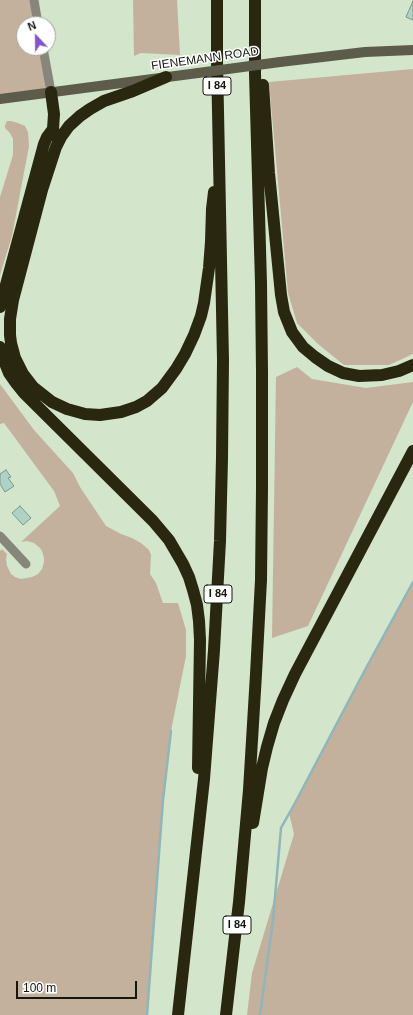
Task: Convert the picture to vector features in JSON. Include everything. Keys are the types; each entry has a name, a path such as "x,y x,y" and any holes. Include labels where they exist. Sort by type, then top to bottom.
{"highway":[{"name":"I 84","path":"178,1015 207,746 218,576 223,360 217,0"},
{"name":"I 84","path":"226,1015 238,918 256,689 262,534 261,335 255,0"},
{"path":"255,22 261,61 269,173 280,288 283,307 290,327 298,341 308,352 321,362 343,373 366,376 382,375 399,371 413,365"},
{"path":"166,77 134,91 104,101 90,109 70,126 61,137 56,147 42,190 13,300 10,319 12,350 17,362 23,374 45,397 67,409 85,414 114,414 143,404 154,396 172,377 194,335 204,303 210,259 213,202 219,172"},
{"path":"52,92 54,114 53,129 56,139 56,147"},
{"path":"0,307 44,144 53,129"},
{"path":"0,347 7,368 12,378 20,388 31,401 153,521 169,540 189,577 196,600 199,630 198,762 201,810"},
{"path":"244,849 254,818 267,747 283,700 413,451"}],"main road":[{"name":"FIENEMANN ROAD","path":"0,99 280,62 365,52 413,50"}],"street":[{"path":"34,0 37,16"},
{"path":"45,56 52,92"},
{"path":"0,536 26,564"}],"shaded area":[{"path":"0,0 32,0 35,16 16,16 16,56 44,56 51,92 0,98"},
{"path":"133,0 177,0 180,55 141,53 134,56"},
{"path":"413,69 413,354 389,365 344,365 318,344 297,323 288,293 269,82"},
{"path":"7,121 25,126 28,132 29,146 12,236 0,275 0,197 13,155 13,139 5,128"},
{"path":"297,367 312,379 366,388 413,382 413,402 308,626 272,638 276,377"},
{"path":"0,384 34,430 73,473 80,487 106,526 141,543 149,550 151,555 150,574 156,583 163,603 178,603 186,630 186,656 171,731 163,800 147,1015 0,1015 0,550 1,551 2,549 7,554 7,566 11,574 15,577 21,579 38,574 42,569 44,562 42,551 34,543 27,541 21,542 60,506 54,491 4,423 0,424"},
{"path":"413,582 413,1015 247,1015 252,973 294,834 289,813"}],"building":[{"path":"413,1 413,20 406,17"},
{"path":"6,470 11,477 8,478 14,486 5,492 0,484 0,474"},
{"path":"20,506 31,518 23,525 12,513"}],"waterway":[{"path":"260,1015 273,920 281,828 413,582"},
{"path":"147,1015 163,800 171,731"}]}
